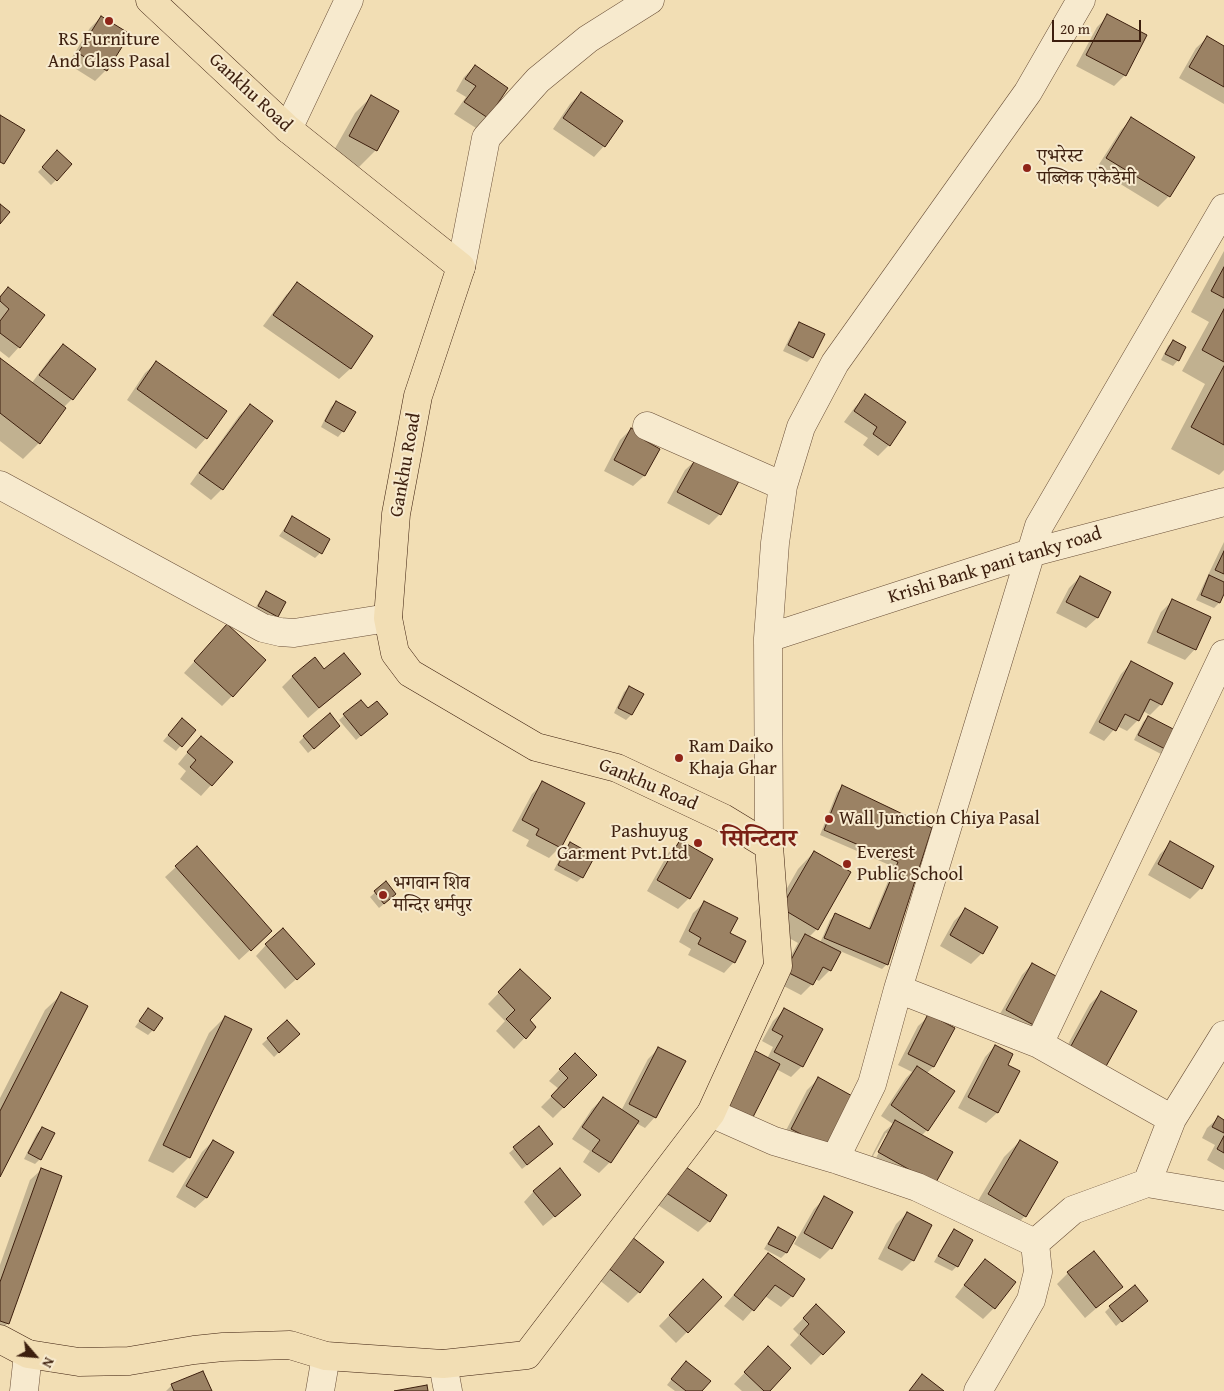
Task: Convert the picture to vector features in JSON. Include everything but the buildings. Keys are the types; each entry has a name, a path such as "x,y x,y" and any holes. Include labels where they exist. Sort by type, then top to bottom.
{"main road":[{"name":"Gankhu Road","path":"150,0 288,129 461,267 418,396 396,514 388,618 395,653 410,673 536,747 617,768 723,818 769,846"},
{"path":"0,1339 28,1354 79,1362 129,1361 223,1347 290,1345 326,1356 444,1364 527,1355 711,1112 778,966 769,846"}],"street":[{"path":"288,129 350,0"},
{"path":"461,267 486,138 538,80 588,39 650,0"},
{"path":"769,846 768,638 775,543 784,486 801,426 835,363 1028,92 1081,0"},
{"path":"835,1159 872,1084 898,989 1039,526 1224,208"},
{"path":"647,426 784,486"},
{"path":"0,485 263,628 294,633 388,618"},
{"name":"Krishi Bank pani tanky road","path":"768,638 1030,553 1224,502"},
{"path":"1039,1044 1224,654"},
{"path":"898,989 1039,1044 1172,1119"},
{"path":"1147,1184 1172,1119 1224,1035"},
{"path":"711,1112 774,1141 918,1187 1035,1243"},
{"path":"1035,1243 1073,1210 1147,1184 1224,1196"},
{"path":"978,1391 1032,1300 1038,1272 1035,1243"},
{"path":"24,1391 28,1354"},
{"path":"320,1391 326,1356"},
{"path":"444,1364 448,1391"}],"place":[{"name":"RS Furniture And Glass Pasal","path":"109,21"},
{"name":"एभरेस्ट पब्लिक एकेडेमी","path":"1027,168"},
{"name":"Ram Daiko Khaja Ghar","path":"679,758"},
{"name":"Wall Junction Chiya Pasal","path":"829,819"},
{"name":"Pashuyug Garment Pvt.Ltd","path":"698,843"},
{"name":"Everest Public School","path":"847,864"},
{"name":"भगवान शिव मन्दिर धर्मपुर","path":"383,895"}],"district":[{"name":"सिन्टिटार","path":"759,840"}]}
